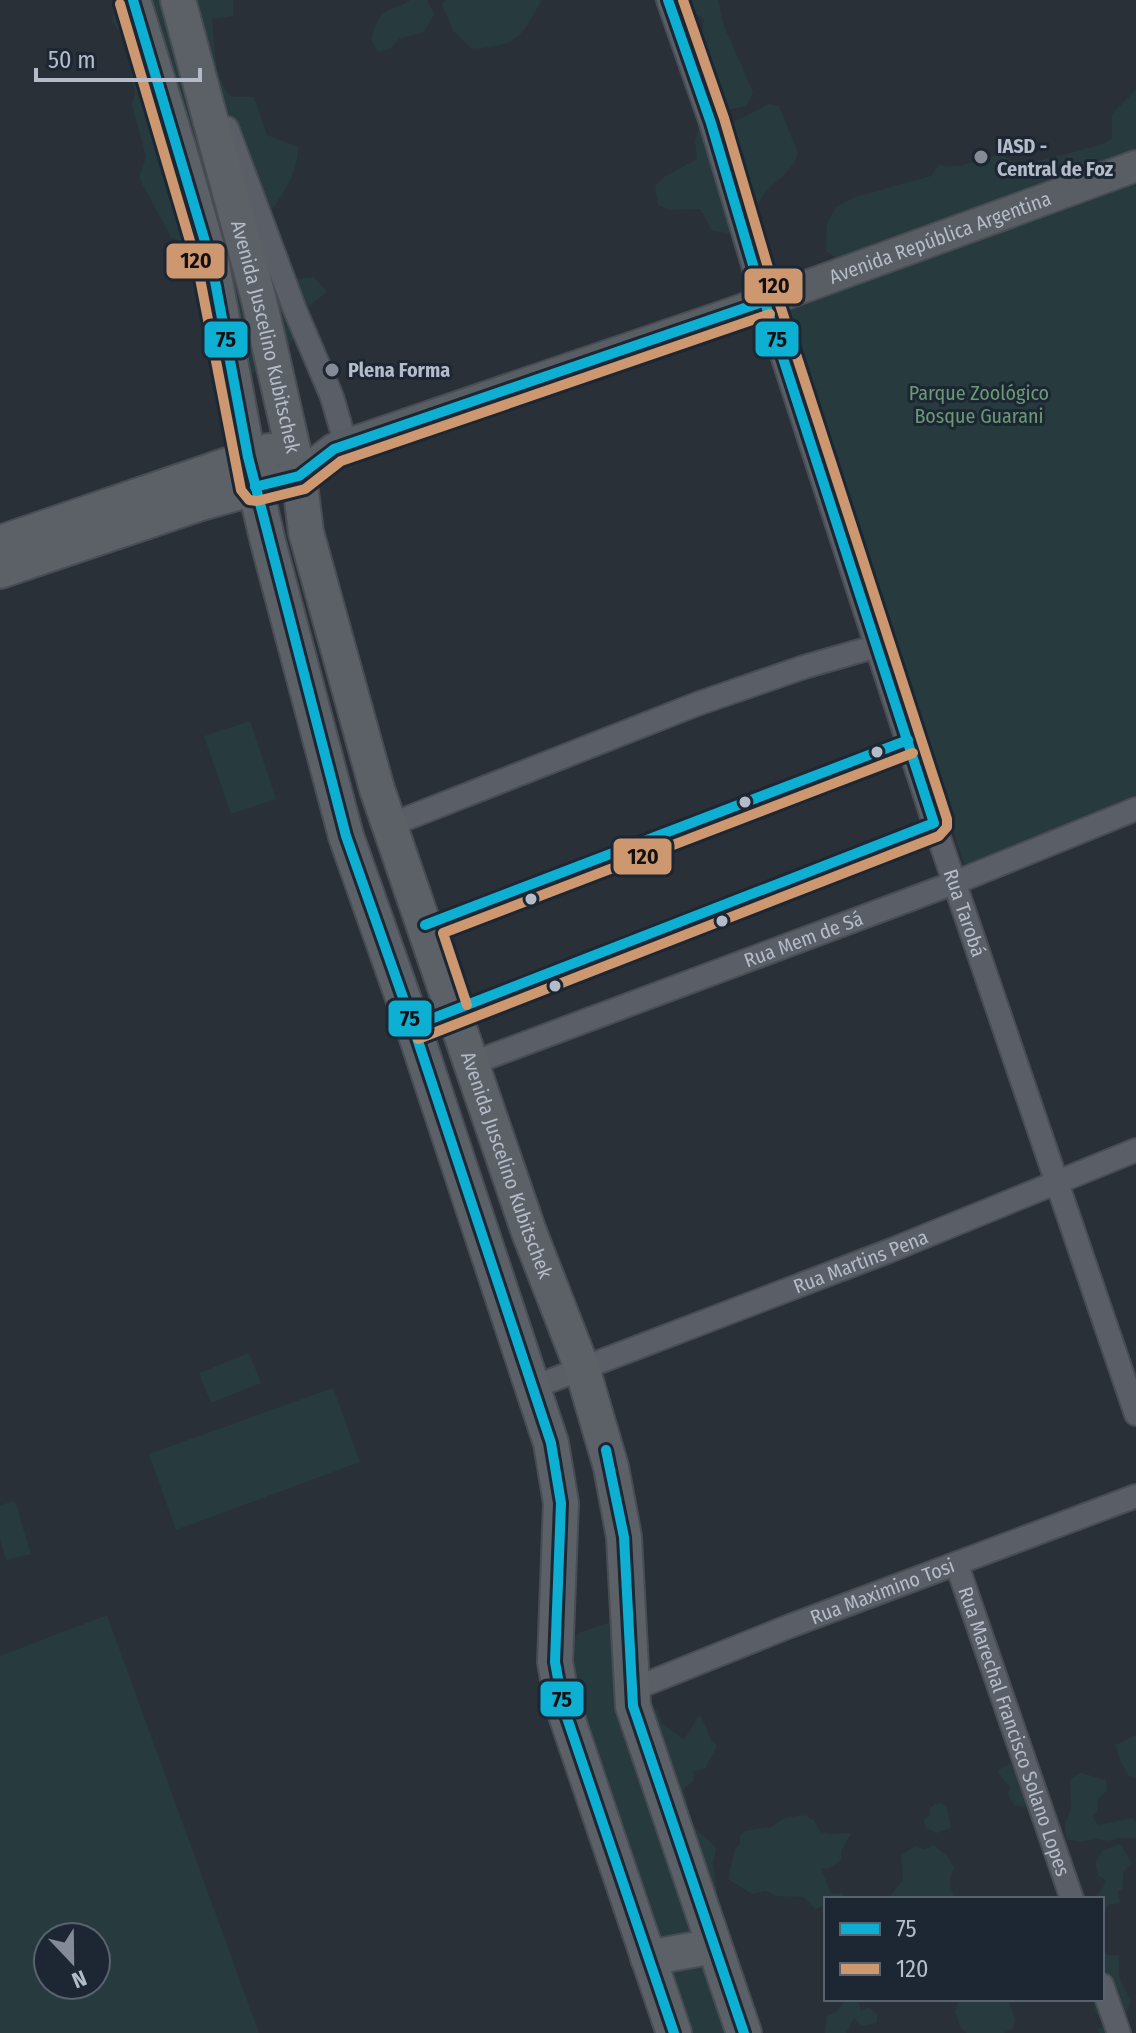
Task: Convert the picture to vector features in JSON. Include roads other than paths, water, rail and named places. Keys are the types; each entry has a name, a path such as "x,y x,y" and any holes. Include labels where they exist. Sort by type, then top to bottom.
{"main road":[{"name":"Avenida Juscelino Kubitschek","path":"133,0 212,265 252,472 346,836 413,1026 551,1443 561,1503 555,1662 563,1706 674,2033"},
{"name":"Avenida Juscelino Kubitschek","path":"180,8 259,300 296,460 306,532 363,740 470,1064 529,1232 582,1368 611,1467 624,1537 631,1690 635,1714 744,2033"},
{"name":"Avenida República Argentina","path":"0,543 296,460"},
{"name":"Avenida República Argentina","path":"0,571 252,472"},
{"path":"648,1958 714,1946"}],"street":[{"name":"Rua Tarobá","path":"668,0 711,123 765,301 954,883 1136,1414"},
{"name":"Avenida Juscelino Kubitschek","path":"180,8 295,310 332,397 340,447"},
{"name":"Avenida República Argentina","path":"296,460 765,301 1136,166"},
{"path":"390,825 697,704 804,667 877,646"},
{"name":"Rua Mem de Sá","path":"470,1064 954,883 1136,809"},
{"name":"Rua Martins Pena","path":"534,1387 889,1251 1136,1150"},
{"name":"Rua Maximino Tosi","path":"631,1690 790,1626 1136,1496"},
{"name":"Rua Marechal Francisco Solano Lopes","path":"957,1565 1071,1897"},
{"path":"1104,1991 1119,2033"}],"place":[{"name":"IASD - Central de Foz","path":"981,157"},
{"name":"Plena Forma","path":"332,370"}],"park label":[{"name":"Parque Zoológico Bosque Guarani","path":"979,404"}]}
